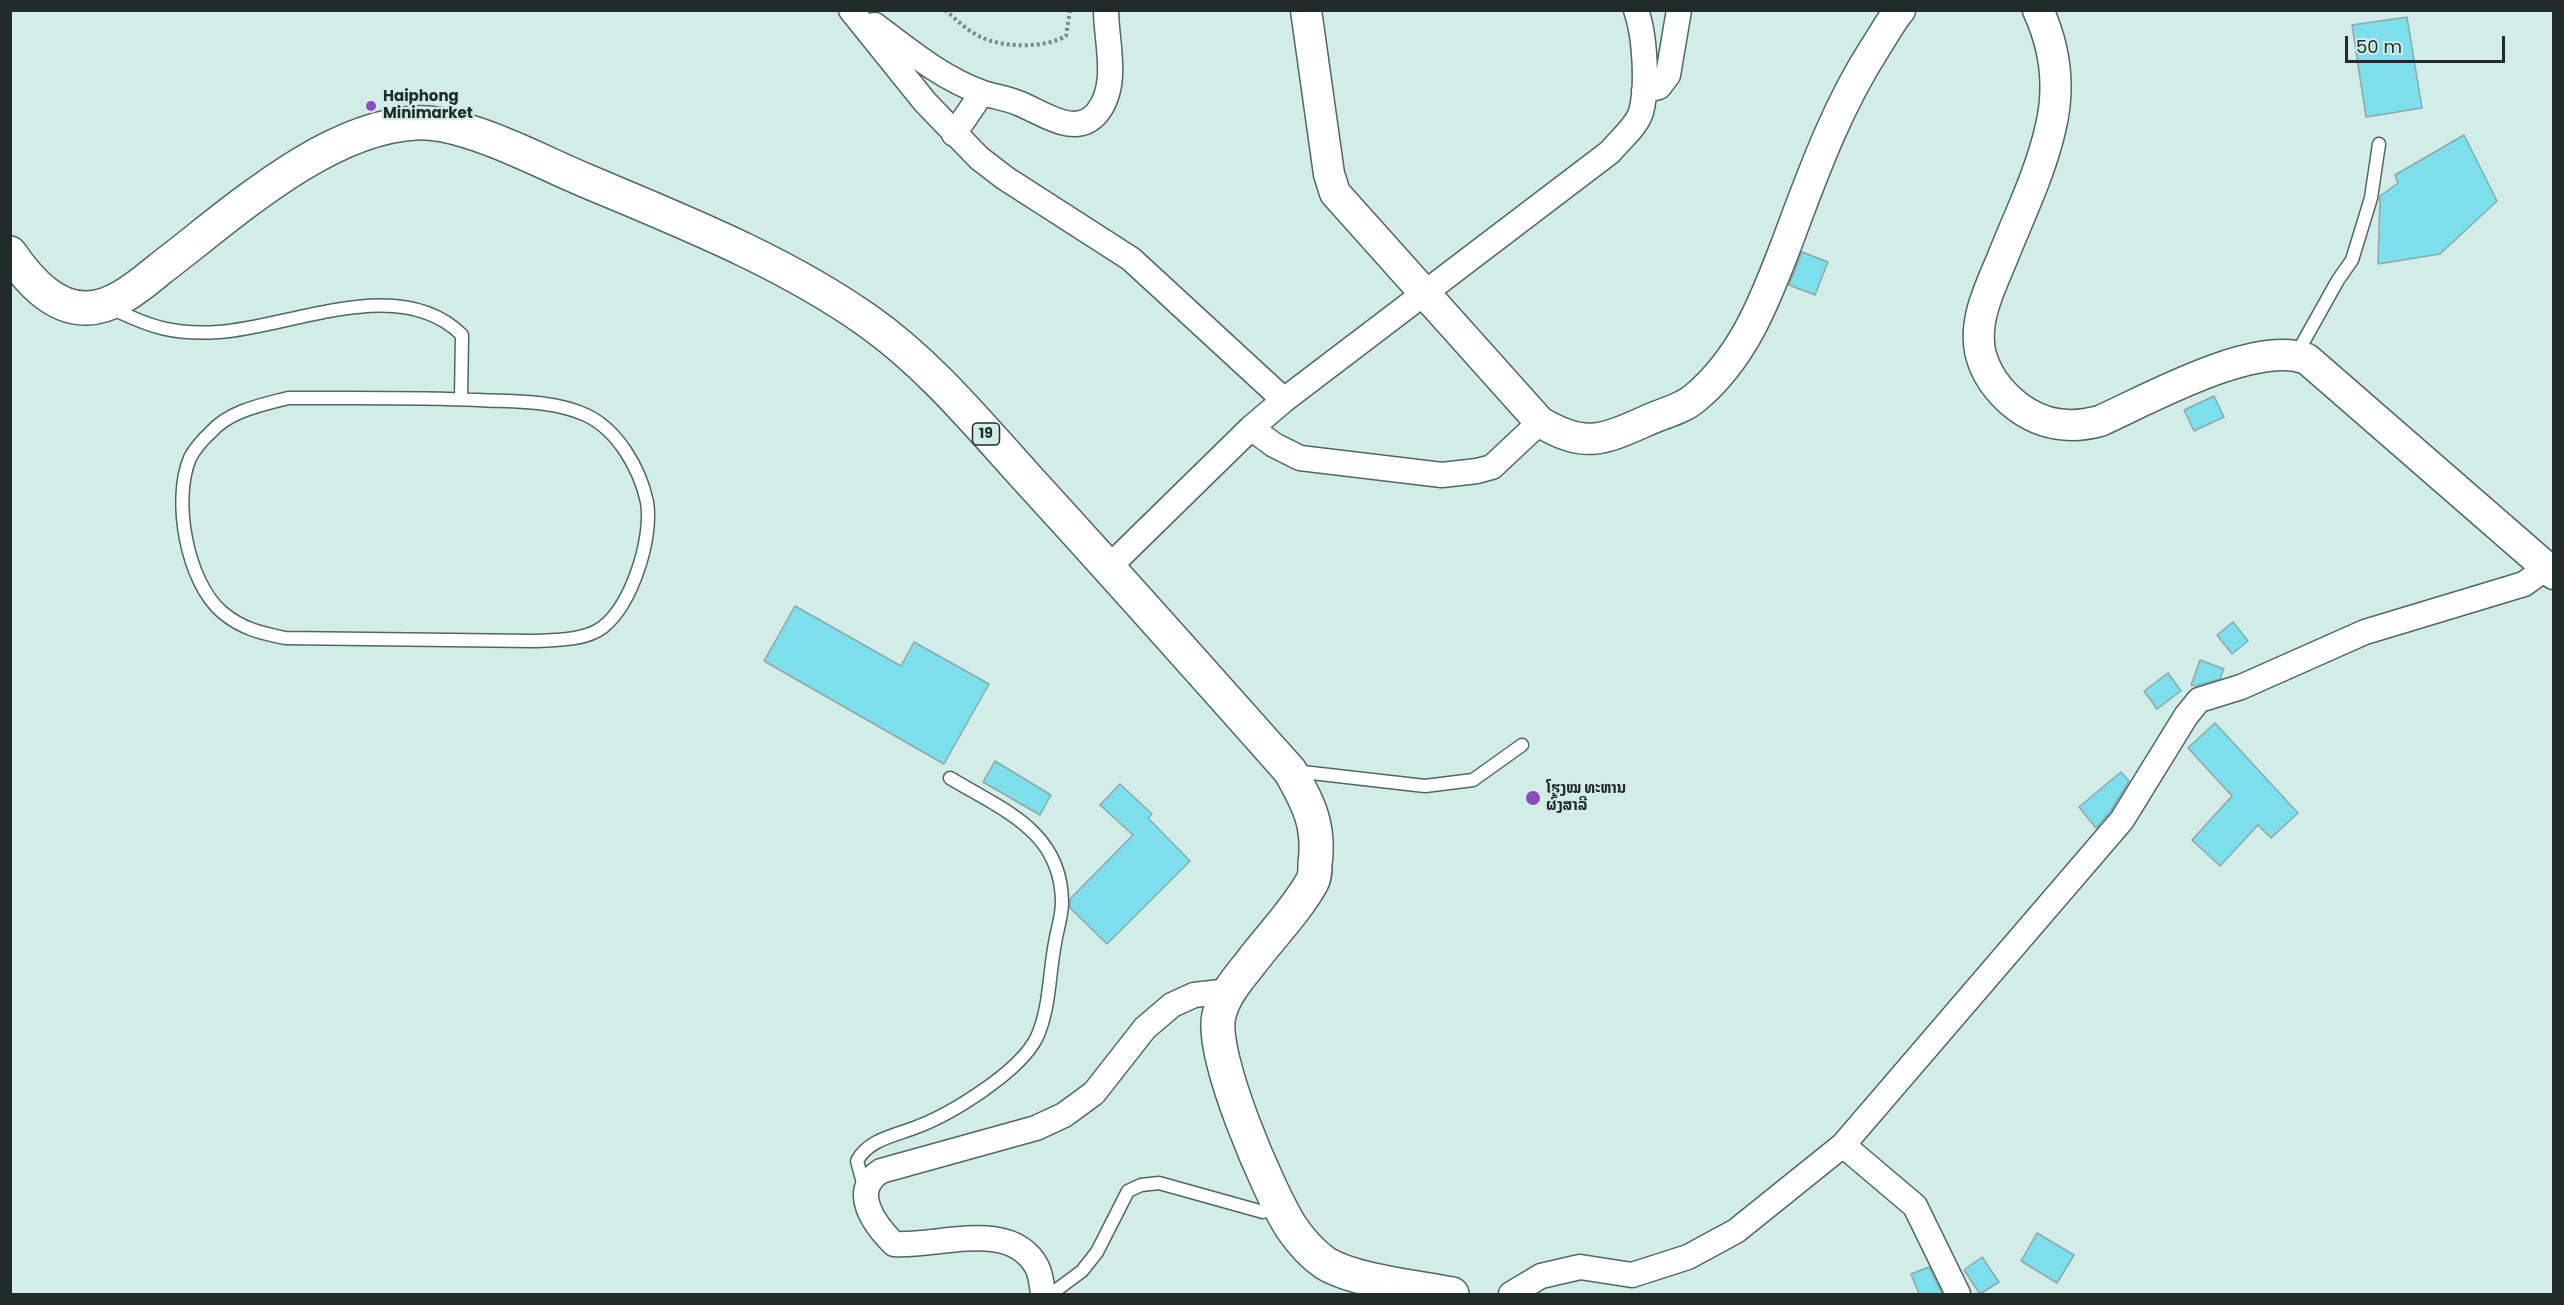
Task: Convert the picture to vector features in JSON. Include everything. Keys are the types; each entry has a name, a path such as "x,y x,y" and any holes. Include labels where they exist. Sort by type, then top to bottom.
{"highway":[{"name":"19","path":"10,253 38,287 59,302 83,308 106,305 142,283 268,187 319,155 359,136 393,125 421,122 472,132 659,212 795,274 870,323 941,385 1109,567 1290,771 1310,806 1318,843 1314,880 1229,991 1218,1021 1218,1046 1235,1098 1280,1204 1298,1236 1325,1263 1355,1275 1452,1294"}],"street":[{"path":"851,10 954,134 1005,178 1131,259 1284,400"},
{"path":"856,10 924,62 982,93 1019,103 1052,120 1065,123 1090,121 1104,102 1109,86 1110,53 1106,10"},
{"path":"1306,10 1329,174 1335,193 1540,422 1562,435 1578,440 1599,440 1615,436 1694,399 1720,374 1743,345 1770,289 1836,116 1865,63 1900,10"},
{"path":"1109,567 1251,428 1284,400 1610,152 1640,114 1644,91 1642,26 1636,10"},
{"path":"1644,91 1659,87 1668,75 1680,10"},
{"path":"1511,1294 1541,1276 1580,1267 1632,1275 1688,1257 1736,1231 1844,1145 2122,820 2186,716 2199,700 2241,687 2365,632 2524,584 2550,571 2307,359 2296,355 2274,354 2232,363 2100,421 2083,425 2051,424 2036,418 1998,389 1986,370 1980,350 1981,311 2043,153 2051,125 2055,90 2054,62 2049,38 2038,10"},
{"path":"954,134 982,93"},
{"path":"1251,428 1274,445 1300,458 1442,475 1477,471 1492,466 1540,422"},
{"path":"1043,1294 1038,1268 1022,1247 995,1237 916,1245 894,1244 878,1228 868,1209 865,1190 870,1177 880,1171 1036,1128 1064,1115 1094,1093 1145,1028 1173,1005 1194,995 1229,991"},
{"path":"1844,1145 1915,1206 1958,1294"}],"lane":[{"path":"2296,355 2356,250 2371,198 2379,144"},
{"path":"106,305 150,327 189,332 222,332 344,307 398,307 429,314 444,320 462,335 461,399"},
{"path":"288,398 461,399 545,403 588,416 617,440 636,466 647,504 644,552 626,600 602,628 571,639 532,641 285,639 250,631 221,611 199,580 187,545 181,501 191,458 211,431 246,409 288,398"},
{"path":"1290,771 1425,786 1473,780 1522,745"},
{"path":"865,1190 857,1161 862,1152 871,1144 924,1124 975,1094 1016,1064 1036,1038 1046,1011 1062,904 1055,862 1042,840 1024,822 950,778"},
{"path":"1051,1294 1083,1271 1097,1252 1128,1191 1141,1185 1159,1183 1263,1212 1280,1204"}],"path":[{"path":"945,10 983,38 1007,44 1054,43 1066,36 1070,10"}],"building":[{"path":"2407,17 2422,108 2366,117 2352,25"},
{"path":"2464,135 2497,201 2440,254 2378,264 2380,196 2398,183 2395,175"},
{"path":"1802,252 1828,262 1815,295 1789,285"},
{"path":"2214,396 2224,417 2194,431 2184,410"},
{"path":"795,606 901,666 914,642 989,684 944,764 764,661"},
{"path":"2233,622 2248,641 2232,654 2217,635"},
{"path":"2200,660 2224,669 2220,679 2191,685"},
{"path":"2168,673 2181,691 2157,709 2144,691"},
{"path":"2215,723 2298,813 2271,838 2258,825 2220,866 2192,840 2232,796 2188,748"},
{"path":"995,761 1051,795 1040,815 983,782"},
{"path":"2121,772 2129,781 2110,812 2096,828 2079,807"},
{"path":"1120,784 1152,814 1148,818 1190,861 1107,944 1070,908 1070,899 1133,835 1100,805"},
{"path":"2037,1233 2074,1255 2057,1283 2021,1261"},
{"path":"1982,1257 1999,1282 1980,1294 1964,1270"},
{"path":"1929,1267 1942,1294 1919,1294 1911,1274"}],"place":[{"name":"Haiphong Minimarket","path":"371,106"},
{"name":"ໂຮງໝ ທະຫານ ຜົ້ງສາລີ","path":"1533,798"}]}
